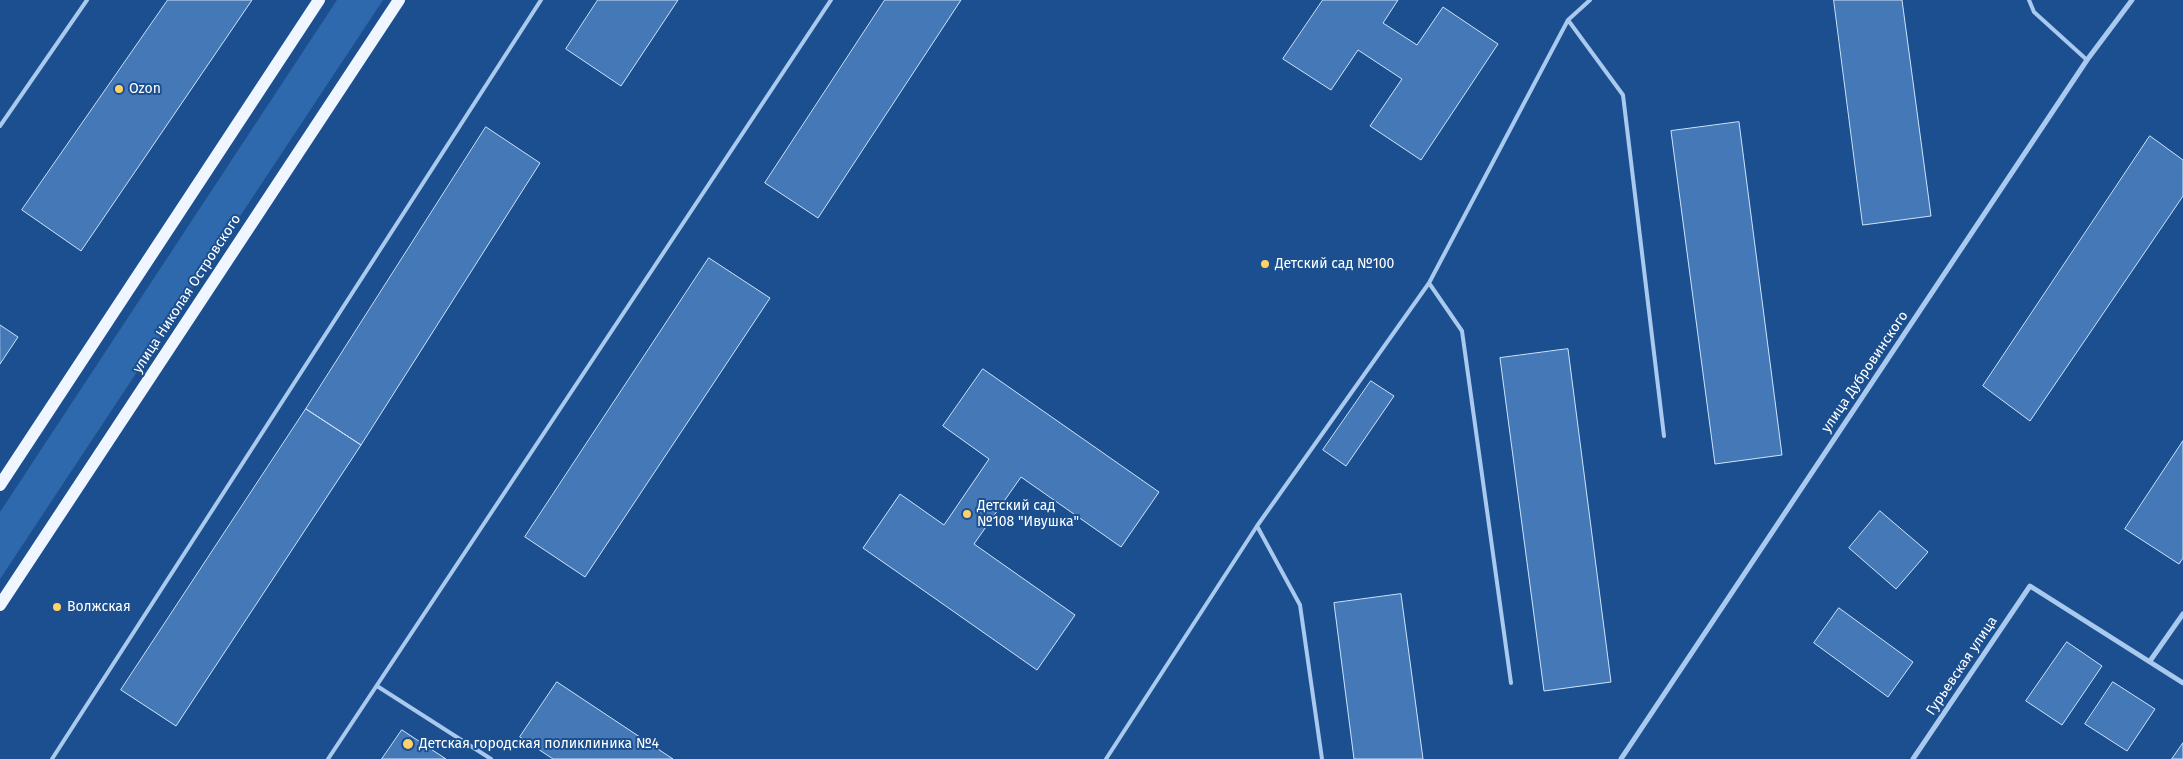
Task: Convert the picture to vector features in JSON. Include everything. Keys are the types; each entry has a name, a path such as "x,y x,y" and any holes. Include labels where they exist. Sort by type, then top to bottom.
{"main road":[{"path":"0,485 320,0"},
{"name":"улица Николая Островского","path":"0,605 399,0"}],"street":[{"name":"улица Дубровинского","path":"1621,759 2087,60 2132,0"},
{"name":"Гурьевская улица","path":"1912,759 2030,586 2150,661"},
{"path":"2183,614 2150,661 2183,683"}],"lane":[{"path":"0,126 87,0"},
{"path":"52,759 542,0"},
{"path":"328,759 831,0"},
{"path":"1106,759 1257,526 1429,283 1568,20 1590,0"},
{"path":"2029,0 2034,12 2087,60"},
{"path":"1568,20 1623,95 1664,436"},
{"path":"1429,283 1462,331 1511,683"},
{"path":"1257,526 1300,605 1322,759"},
{"path":"377,686 491,759"}],"shaded area":[{"path":"337,0 383,0 0,579 0,512"}],"building":[{"path":"168,0 252,0 81,251 22,210"},
{"path":"598,0 678,0 621,86 566,49"},
{"path":"885,0 961,0 818,218 765,183"},
{"path":"1323,0 1398,0 1383,23 1417,45 1443,7 1498,44 1421,160 1370,126 1402,79 1358,50 1331,90 1283,59"},
{"path":"1834,0 1902,0 1931,216 1863,225"},
{"path":"1739,122 1782,455 1715,464 1671,131"},
{"path":"486,127 540,163 361,445 306,409"},
{"path":"2150,136 2183,160 2183,196 2030,421 1983,386"},
{"path":"709,258 770,298 585,577 525,537"},
{"path":"0,325 18,337 0,364"},
{"path":"1568,349 1611,682 1544,691 1500,358"},
{"path":"983,369 1159,492 1121,547 1021,477 974,544 1075,615 1037,670 863,548 900,494 944,525 989,459 943,426"},
{"path":"1371,381 1394,396 1346,466 1323,450"},
{"path":"306,409 361,445 176,726 121,690"},
{"path":"2183,441 2183,558 2179,564 2125,529"},
{"path":"1880,511 1928,552 1896,589 1849,548"},
{"path":"1401,594 1423,759 1354,759 1334,603"},
{"path":"1839,608 1913,662 1888,697 1814,643"},
{"path":"2067,642 2102,666 2062,725 2026,701"},
{"path":"557,682 673,759 553,759 520,737"},
{"path":"2113,682 2155,709 2127,751 2085,724"},
{"name":"Детская городская поликлиника №4","path":"402,730 446,759 382,759"},
{"path":"2183,743 2183,759 2172,759"}],"place":[{"name":"Ozon","path":"119,89"},
{"name":"Детский сад №100","path":"1265,264"},
{"name":"Детский сад №108 \"Ивушка\"","path":"967,514"},
{"name":"Волжская","path":"57,607"},
{"name":"Детская городская поликлиника №4","path":"408,744"}]}
